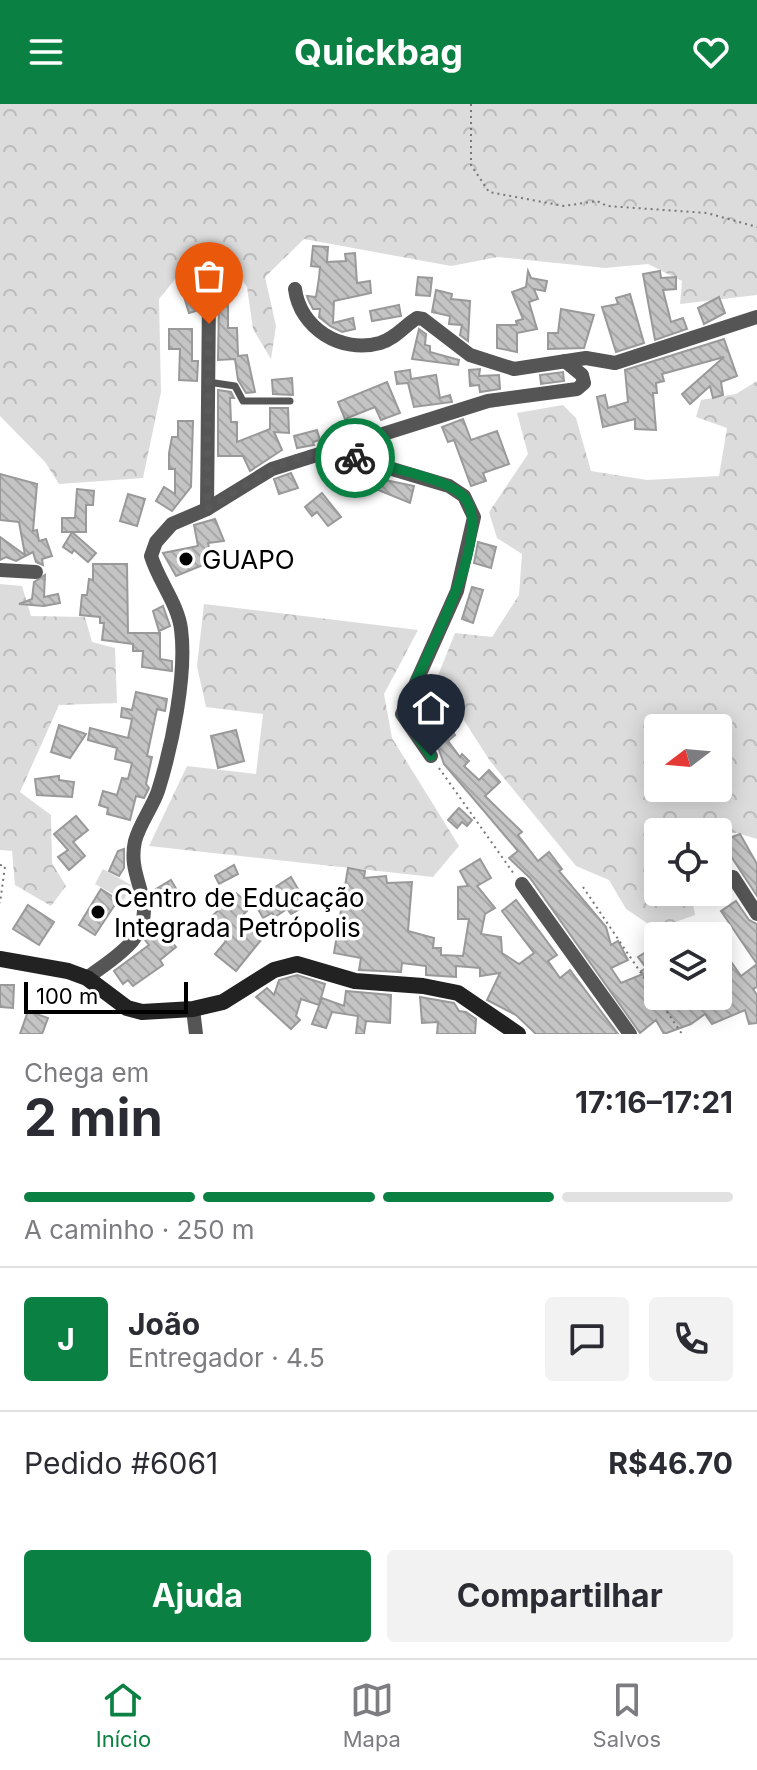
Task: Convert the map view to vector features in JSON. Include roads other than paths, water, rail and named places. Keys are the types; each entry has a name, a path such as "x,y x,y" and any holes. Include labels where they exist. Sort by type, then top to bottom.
{"main road":[{"path":"0,959 68,971 87,978 127,1008 164,1012 223,1002 274,970 297,964 355,981 423,986 458,993 518,1034"}],"street":[{"path":"295,289 304,319 329,337 361,343 381,342 417,318 423,319 456,346 486,362 514,369 586,358 615,363 757,317"},
{"path":"207,509 209,295"},
{"path":"87,978 129,946 142,928 143,900 133,873 133,851 158,789 180,679 181,626 157,577 151,556 156,542 172,524 207,509 272,469 488,401 577,389 584,383 582,375 565,361"},
{"path":"331,451 449,486 464,496 474,517 457,591 402,714 431,756"},
{"path":"0,570 36,572"},
{"path":"733,877 757,914"},
{"path":"522,884 630,1034"},
{"path":"193,1009 196,1034"}],"lane":[{"path":"208,382 235,386 243,401 290,401"}],"place":[{"name":"GUAPO","path":"186,559"},
{"name":"Centro de Educação Integrada Petrópolis","path":"98,912"}]}
